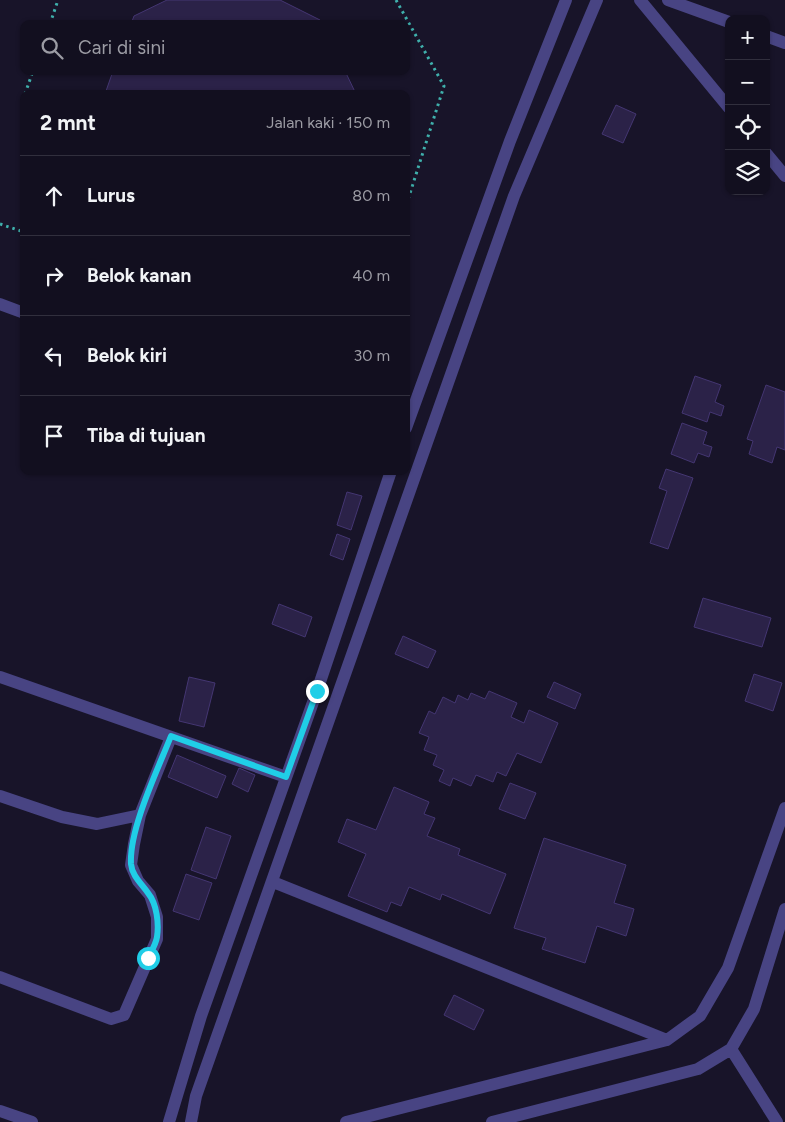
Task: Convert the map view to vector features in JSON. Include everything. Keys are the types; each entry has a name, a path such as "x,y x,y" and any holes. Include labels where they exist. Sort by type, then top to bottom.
{"lane":[{"path":"410,417 510,141 566,0"},
{"path":"190,1122 196,1096 514,196 597,0"},
{"path":"640,0 727,105"},
{"path":"668,0 725,21"},
{"path":"770,37 785,43"},
{"path":"770,158 785,176"},
{"path":"0,304 20,312"},
{"path":"169,1122 201,1016 286,777 390,475"},
{"path":"0,677 286,777"},
{"path":"0,978 111,1019 124,1015 157,939 157,917 150,895 138,881 131,865 140,815 171,736"},
{"path":"0,796 62,817 98,824 140,815"},
{"path":"346,1122 667,1040 700,1016 728,968 785,808"},
{"path":"273,882 667,1040"},
{"path":"492,1122 698,1069 731,1050 754,1010 785,909"},
{"path":"731,1050 777,1122"},
{"path":"0,1111 32,1122"}],"path":[{"path":"51,20 58,0"},
{"path":"396,0 407,20"},
{"path":"410,25 444,86 410,193"},
{"path":"26,90 32,75"},
{"path":"0,224 20,231"}],"building":[{"path":"167,0 280,0 320,20 132,20 134,16"},
{"path":"112,75 347,75 354,90 106,90"},
{"path":"616,105 636,114 623,143 602,134"},
{"path":"695,376 721,385 715,402 724,406 721,416 710,412 707,422 682,413"},
{"path":"766,385 785,392 785,450 777,447 772,463 749,454 753,441 747,439"},
{"path":"682,423 707,432 703,444 712,447 709,457 698,453 694,463 671,454"},
{"path":"666,469 693,478 668,549 650,543 667,491 659,488"},
{"path":"347,492 362,496 351,530 337,525"},
{"path":"337,534 350,539 343,560 330,555"},
{"path":"703,598 771,618 762,647 694,627"},
{"path":"279,604 312,617 305,637 272,624"},
{"path":"403,636 436,651 428,668 395,654"},
{"path":"754,674 782,683 773,711 745,701"},
{"path":"189,677 215,683 204,727 179,721"},
{"path":"554,682 581,694 575,709 547,697"},
{"path":"489,691 517,703 511,717 524,723 529,710 558,723 541,763 517,753 506,776 497,772 493,782 476,775 471,786 453,778 450,786 439,781 444,770 433,765 437,755 424,750 429,737 419,733 429,711 435,714 443,697 455,703 458,695 468,700 471,693 485,699"},
{"path":"177,755 226,776 217,798 168,777"},
{"path":"239,768 255,775 248,792 232,784"},
{"path":"510,783 536,793 525,819 499,809"},
{"path":"394,787 429,802 424,814 435,818 427,836 460,849 458,855 506,874 490,914 442,894 440,900 409,887 401,906 391,902 387,912 348,896 366,854 338,842 347,819 376,830"},
{"path":"206,827 231,836 216,879 191,870"},
{"path":"544,838 626,865 614,903 634,909 626,936 597,926 585,963 542,949 546,938 514,928"},
{"path":"186,874 212,883 199,920 173,911"},
{"path":"454,995 484,1010 474,1030 444,1015"}],"route":[{"path":"148,958 157,939 157,917 150,895 138,881 131,865 140,815 171,736 286,777 317,691"}]}
